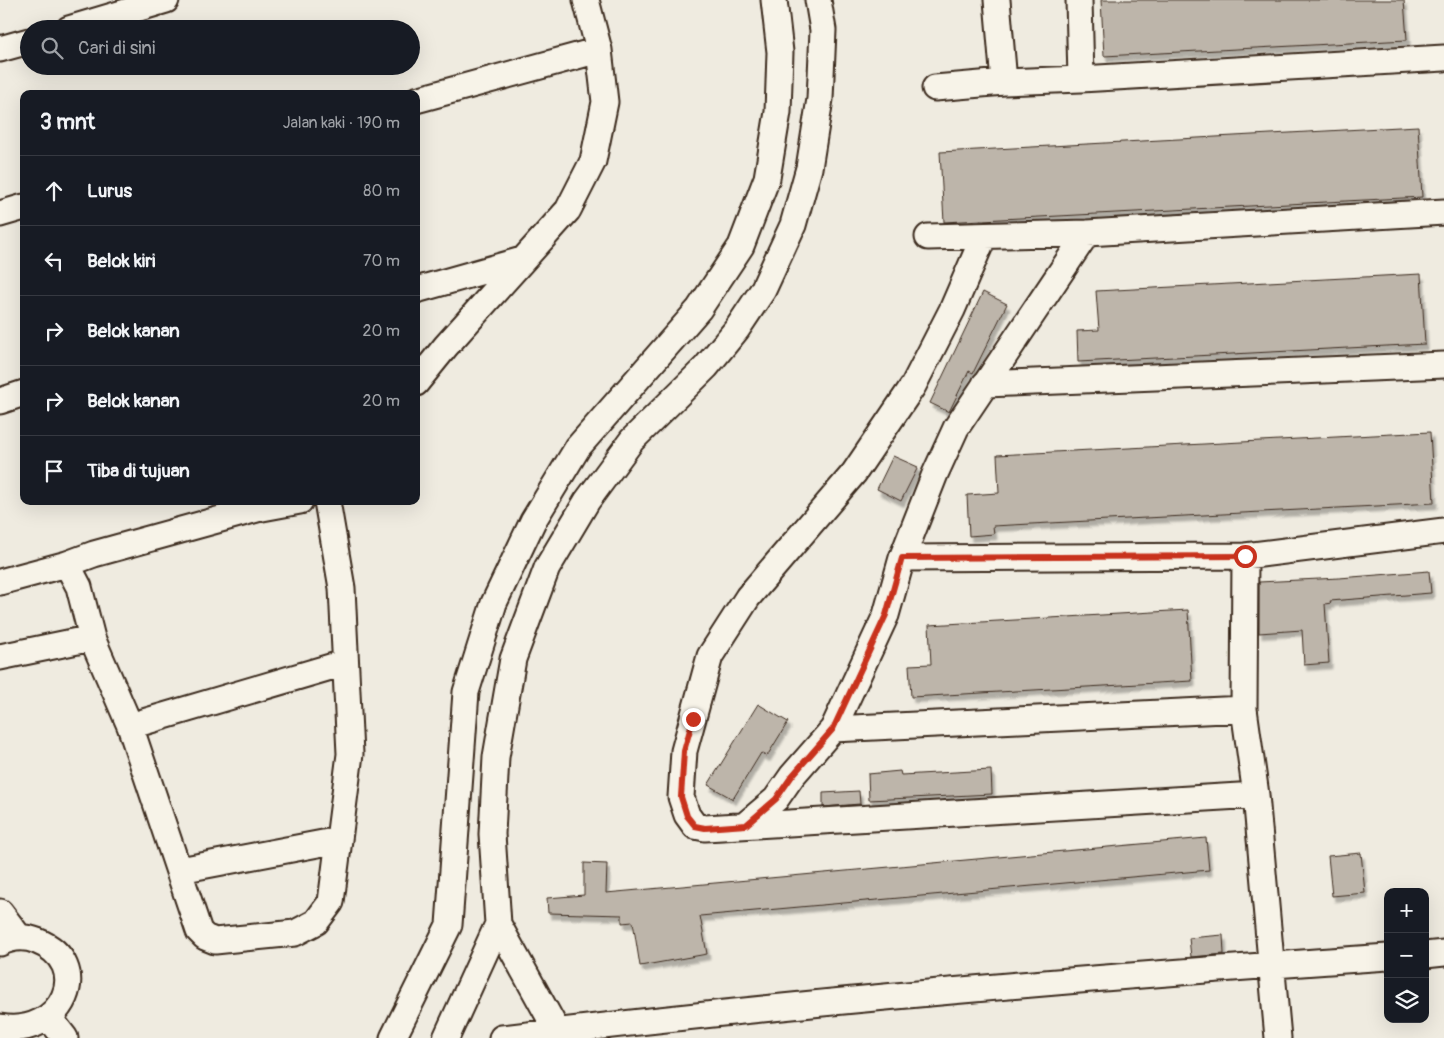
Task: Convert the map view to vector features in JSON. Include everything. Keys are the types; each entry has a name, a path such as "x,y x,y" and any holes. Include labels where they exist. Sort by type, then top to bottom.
{"street":[{"path":"99,20 166,0"},
{"path":"420,378 446,346 568,210 593,161 605,102 600,50 586,0"},
{"path":"393,1038 449,925 466,692 494,603 533,521 578,447 699,309 741,246 767,178 778,112 780,52 774,0"},
{"path":"557,1031 498,924 492,834 496,757 513,659 547,568 587,501 632,440 706,366 737,330 763,290 793,225 809,168 820,99 822,30 818,0"},
{"path":"996,0 1004,82"},
{"path":"1080,0 1081,79"},
{"path":"0,49 20,43"},
{"path":"420,99 600,50"},
{"path":"935,88 1004,82 1444,58"},
{"path":"0,214 20,208"},
{"path":"928,237 1087,233 1444,212"},
{"path":"746,825 776,799 792,776 833,729 886,615 902,558 935,474 956,428 1087,233"},
{"path":"984,236 952,310 913,386 854,472 748,597 710,656 684,751 681,797 687,816 695,826 705,828 1256,795"},
{"path":"420,289 522,260"},
{"path":"985,384 1444,365"},
{"path":"0,400 20,394"},
{"path":"0,582 68,564 94,554 257,509 278,505"},
{"path":"68,564 79,588 92,638 130,726 199,931 205,938 215,941 295,933 316,922 331,902 350,754 344,664 342,588 328,505"},
{"path":"902,558 1245,556 1444,531"},
{"path":"1245,556 1244,709 1256,795 1278,1038"},
{"path":"0,657 92,638"},
{"path":"130,726 344,664"},
{"path":"833,729 1244,709"},
{"path":"180,870 339,840"},
{"path":"0,912 9,940 32,939 44,944 54,951 62,961 67,980 66,999 60,1011 58,1029 39,1028 26,1031 12,1031 0,1026"},
{"path":"446,1038 498,924"},
{"path":"1429,955 1444,953"},
{"path":"502,1038 801,1004 1384,957"}],"building":[{"path":"1101,0 1404,0 1407,40 1104,56"},
{"path":"1418,126 1422,197 944,222 940,152"},
{"path":"1421,274 1425,344 1078,362 1077,331 1099,330 1096,291"},
{"path":"983,292 1007,304 973,373 969,371 949,412 930,403"},
{"path":"1430,432 1434,503 993,526 994,534 969,536 967,495 999,493 997,455"},
{"path":"893,456 918,467 901,501 877,489"},
{"path":"1429,571 1431,593 1330,601 1331,603 1325,604 1329,663 1304,665 1302,630 1259,633 1259,582"},
{"path":"1188,610 1192,681 911,697 909,665 931,664 929,625"},
{"path":"758,704 788,722 767,756 761,753 733,799 708,785"},
{"path":"991,770 992,794 869,800 868,774 900,771 901,775"},
{"path":"859,791 860,804 823,807 823,793"},
{"path":"1206,838 1209,870 700,916 707,954 640,966 633,922 622,923 622,915 548,913 547,898 584,895 584,863 607,864 606,893"},
{"path":"1361,853 1365,893 1332,896 1328,856"},
{"path":"1223,935 1224,954 1191,957 1189,938"}],"route":[{"path":"693,719 684,751 681,797 687,816 695,826 705,828 746,825 776,799 792,776 833,729 886,615 902,558 1245,556"}]}
